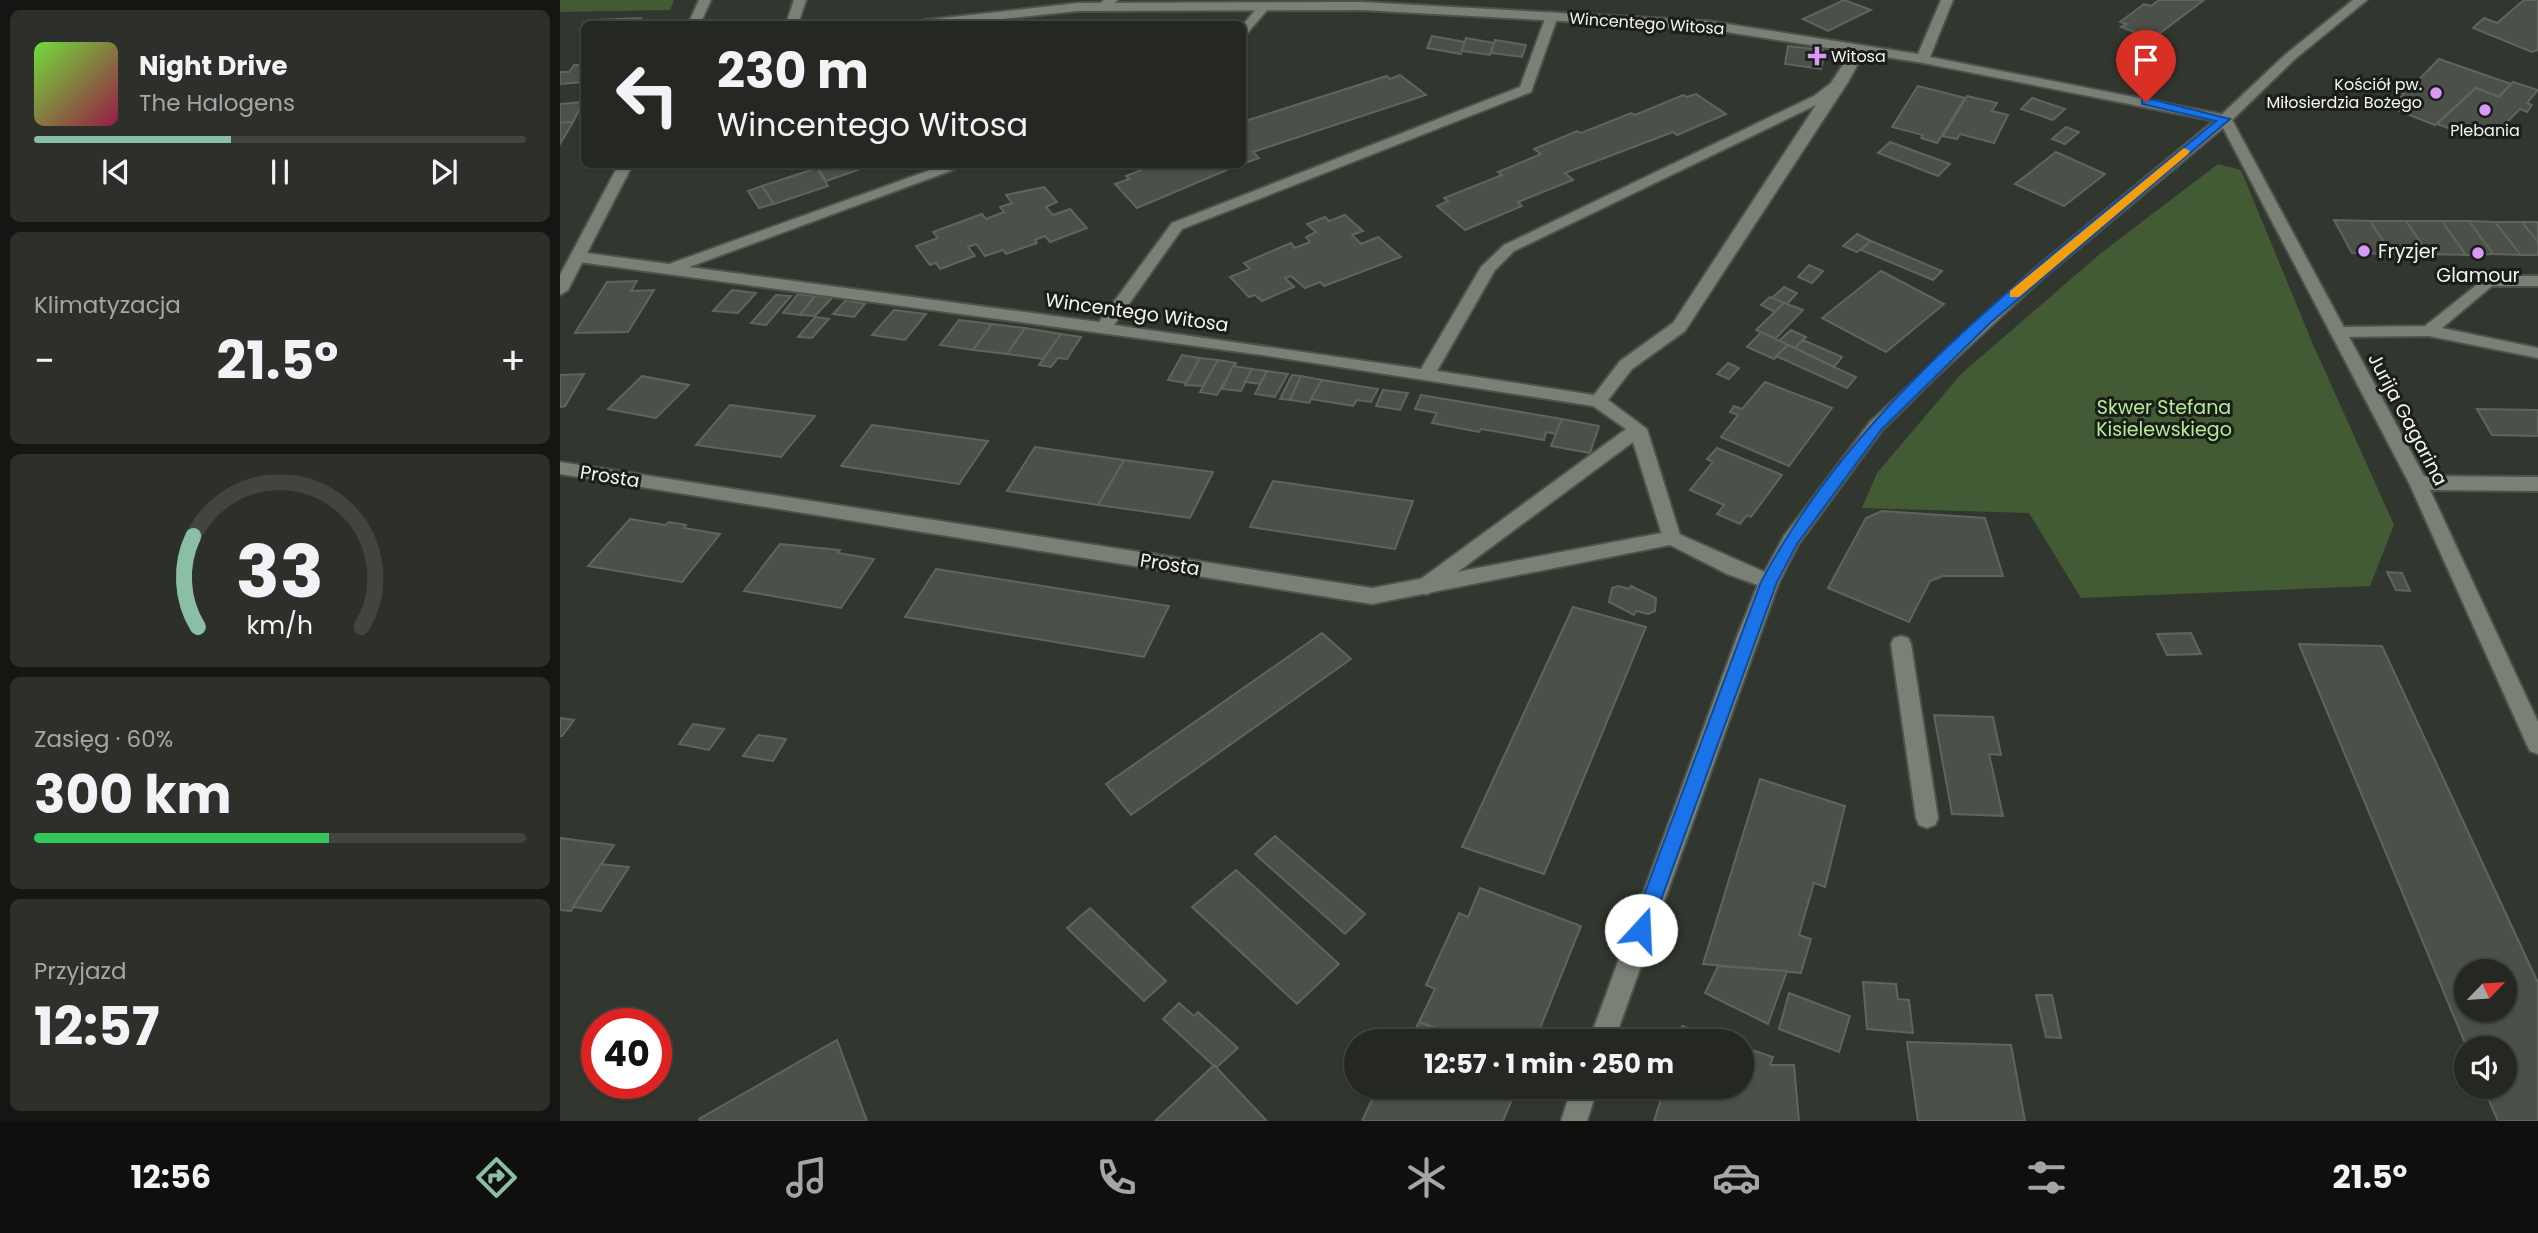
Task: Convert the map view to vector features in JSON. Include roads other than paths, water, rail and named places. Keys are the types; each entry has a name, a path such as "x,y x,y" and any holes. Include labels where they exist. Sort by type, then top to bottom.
{"street":[{"path":"695,21 705,0"},
{"path":"793,21 800,0"},
{"path":"1923,59 1947,0"},
{"path":"1605,1029 1694,779 1769,582 1791,541 1876,426 2038,274 2225,119 2299,49 2361,0"},
{"name":"Wincentego Witosa","path":"952,21 1107,3 1264,7 1362,6 1708,25 1923,59 2225,119"},
{"path":"1246,30 1264,7"},
{"path":"1103,328 1177,226 1526,89 1552,16"},
{"path":"1598,401 1626,365 1679,327 1860,49"},
{"path":"1427,373 1489,267 1509,248 1819,99 1841,82"},
{"name":"Jurija Gagarina","path":"2225,119 2418,483 2538,745"},
{"path":"560,290 624,168"},
{"name":"Wincentego Witosa","path":"670,268 951,168"},
{"name":"Wincentego Witosa","path":"579,257 1427,373 1598,401 1638,429"},
{"path":"2429,331 2488,281 2538,281"},
{"path":"1421,589 1638,429 1672,538 1734,569 1769,582"},
{"name":"Prosta","path":"560,468 1372,596 1421,589 1672,538"},
{"path":"2418,483 2538,484"},
{"path":"1901,643 1927,818"},
{"path":"1574,1121 1581,1099"}],"lane":[{"path":"2338,332 2429,331 2538,353"}],"place":[{"name":"Witosa","path":"1817,56"},
{"name":"Kościół pw. Miłosierdzia Bożego","path":"2436,93"},
{"name":"Plebania","path":"2485,110"},
{"name":"Fryzjer","path":"2364,251"},
{"name":"Glamour","path":"2478,253"}],"park label":[{"name":"Skwer Stefana Kisielewskiego","path":"2164,418"}]}
